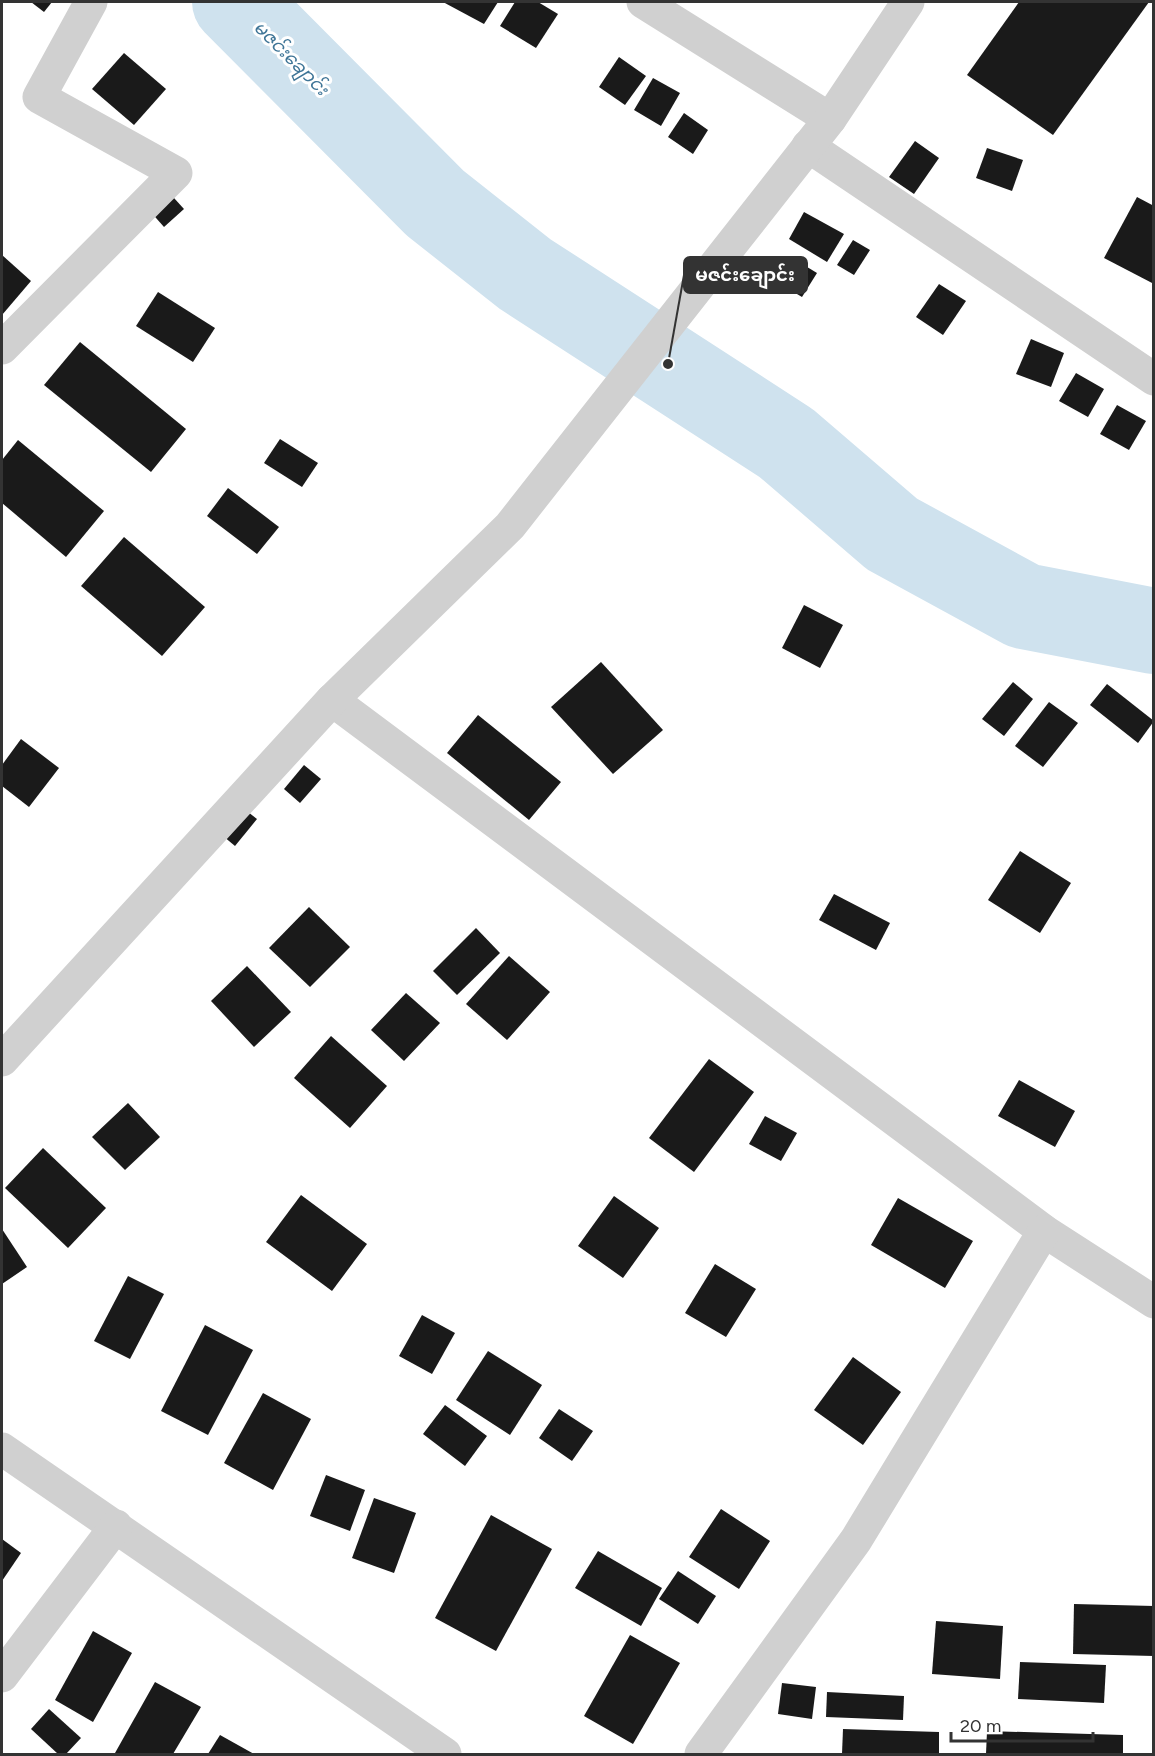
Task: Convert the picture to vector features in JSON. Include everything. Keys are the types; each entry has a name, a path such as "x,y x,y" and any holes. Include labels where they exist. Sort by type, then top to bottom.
{"street":[{"path":"2,348 176,173 39,97 91,2"},
{"path":"643,2 830,118"},
{"path":"2,1060 332,700 510,526 830,118 908,2"},
{"path":"808,146 1154,379"},
{"path":"332,700 1044,1231 1154,1302"},
{"path":"701,1755 856,1540 1044,1231"},
{"path":"2,1449 445,1755"},
{"path":"2,1676 116,1526"}],"building":[{"path":"31,2 52,2 44,12"},
{"path":"443,2 498,2 484,24"},
{"path":"515,2 538,2 558,14 536,48 500,26"},
{"path":"1019,2 1149,2 1053,135 967,75"},
{"path":"124,53 166,89 134,125 92,89"},
{"path":"619,57 646,76 625,105 599,87"},
{"path":"653,78 680,93 661,126 634,110"},
{"path":"684,113 708,130 693,154 668,137"},
{"path":"915,141 939,158 914,194 889,177"},
{"path":"987,148 1023,160 1012,191 976,178"},
{"path":"154,176 184,209 164,227 134,193"},
{"path":"1137,197 1154,206 1154,284 1104,258"},
{"path":"804,212 844,234 827,262 789,239"},
{"path":"853,240 870,250 854,275 837,265"},
{"path":"2,255 31,281 2,315"},
{"path":"789,256 817,273 802,297 775,281"},
{"path":"939,284 966,301 943,335 916,317"},
{"path":"158,292 215,328 193,362 136,326"},
{"path":"1031,339 1064,353 1051,387 1016,374"},
{"path":"80,342 186,429 151,472 44,385"},
{"path":"1076,373 1104,389 1088,417 1059,401"},
{"path":"1117,405 1146,421 1129,450 1100,434"},
{"path":"280,439 318,463 302,487 264,463"},
{"path":"18,440 104,511 66,557 2,503 2,460"},
{"path":"228,488 279,527 257,554 207,516"},
{"path":"124,537 205,607 162,656 81,586"},
{"path":"804,605 843,625 820,668 782,648"},
{"path":"601,662 663,730 613,774 551,707"},
{"path":"1013,682 1033,699 1004,736 982,719"},
{"path":"1107,684 1154,721 1138,743 1090,705"},
{"path":"1049,702 1078,723 1043,767 1015,746"},
{"path":"478,715 561,782 529,820 447,753"},
{"path":"21,739 59,768 29,807 2,786 2,765"},
{"path":"304,765 321,779 300,803 284,789"},
{"path":"233,800 257,819 235,846 211,826"},
{"path":"1020,851 1071,883 1040,933 988,900"},
{"path":"834,894 890,923 876,950 819,920"},
{"path":"309,907 350,947 310,987 269,948"},
{"path":"476,928 500,953 457,995 433,971"},
{"path":"509,956 550,992 507,1040 466,1004"},
{"path":"247,966 291,1012 254,1047 211,1001"},
{"path":"406,993 440,1023 404,1061 371,1030"},
{"path":"331,1036 387,1086 350,1128 294,1078"},
{"path":"709,1059 754,1092 694,1172 649,1138"},
{"path":"1019,1080 1075,1111 1055,1147 998,1116"},
{"path":"128,1103 160,1137 125,1170 92,1137"},
{"path":"765,1116 797,1133 781,1161 749,1144"},
{"path":"43,1148 106,1208 68,1248 5,1188"},
{"path":"301,1195 367,1244 332,1291 266,1242"},
{"path":"614,1196 659,1228 623,1278 578,1246"},
{"path":"898,1198 973,1241 945,1288 871,1245"},
{"path":"2,1229 27,1267 2,1284"},
{"path":"715,1264 756,1289 726,1337 685,1313"},
{"path":"128,1276 164,1294 130,1359 94,1341"},
{"path":"422,1315 455,1333 432,1374 399,1356"},
{"path":"205,1325 253,1350 208,1435 161,1411"},
{"path":"488,1351 542,1385 510,1435 456,1400"},
{"path":"853,1357 901,1392 863,1445 814,1410"},
{"path":"263,1393 311,1419 273,1490 224,1463"},
{"path":"445,1405 487,1436 465,1466 423,1434"},
{"path":"559,1409 593,1431 572,1461 539,1438"},
{"path":"326,1475 365,1490 350,1531 310,1516"},
{"path":"374,1498 416,1513 394,1573 352,1558"},
{"path":"721,1509 770,1541 739,1589 689,1557"},
{"path":"491,1515 552,1549 496,1651 435,1618"},
{"path":"2,1539 21,1553 2,1581"},
{"path":"598,1551 662,1588 641,1626 575,1588"},
{"path":"678,1571 716,1596 698,1624 659,1599"},
{"path":"1074,1604 1154,1606 1154,1656 1073,1654"},
{"path":"936,1621 1003,1626 1000,1679 932,1674"},
{"path":"93,1631 132,1653 93,1722 55,1700"},
{"path":"630,1635 680,1663 633,1744 584,1716"},
{"path":"1020,1662 1106,1665 1104,1703 1018,1699"},
{"path":"155,1682 201,1707 173,1754 115,1753"},
{"path":"782,1683 816,1687 812,1719 778,1714"},
{"path":"827,1692 904,1696 903,1720 826,1717"},
{"path":"49,1709 81,1738 66,1754 58,1754 31,1729"},
{"path":"843,1729 939,1732 939,1754 842,1754"},
{"path":"987,1731 1123,1735 1123,1754 986,1754"},
{"path":"220,1735 254,1754 208,1754"}],"waterway":[{"name":"မဇင်းချောင်း","path":"235,2 435,203 525,274 786,443 892,534 1024,606 1154,631"}],"place":[{"name":"မဇင်းချောင်း","path":"668,364"}]}
